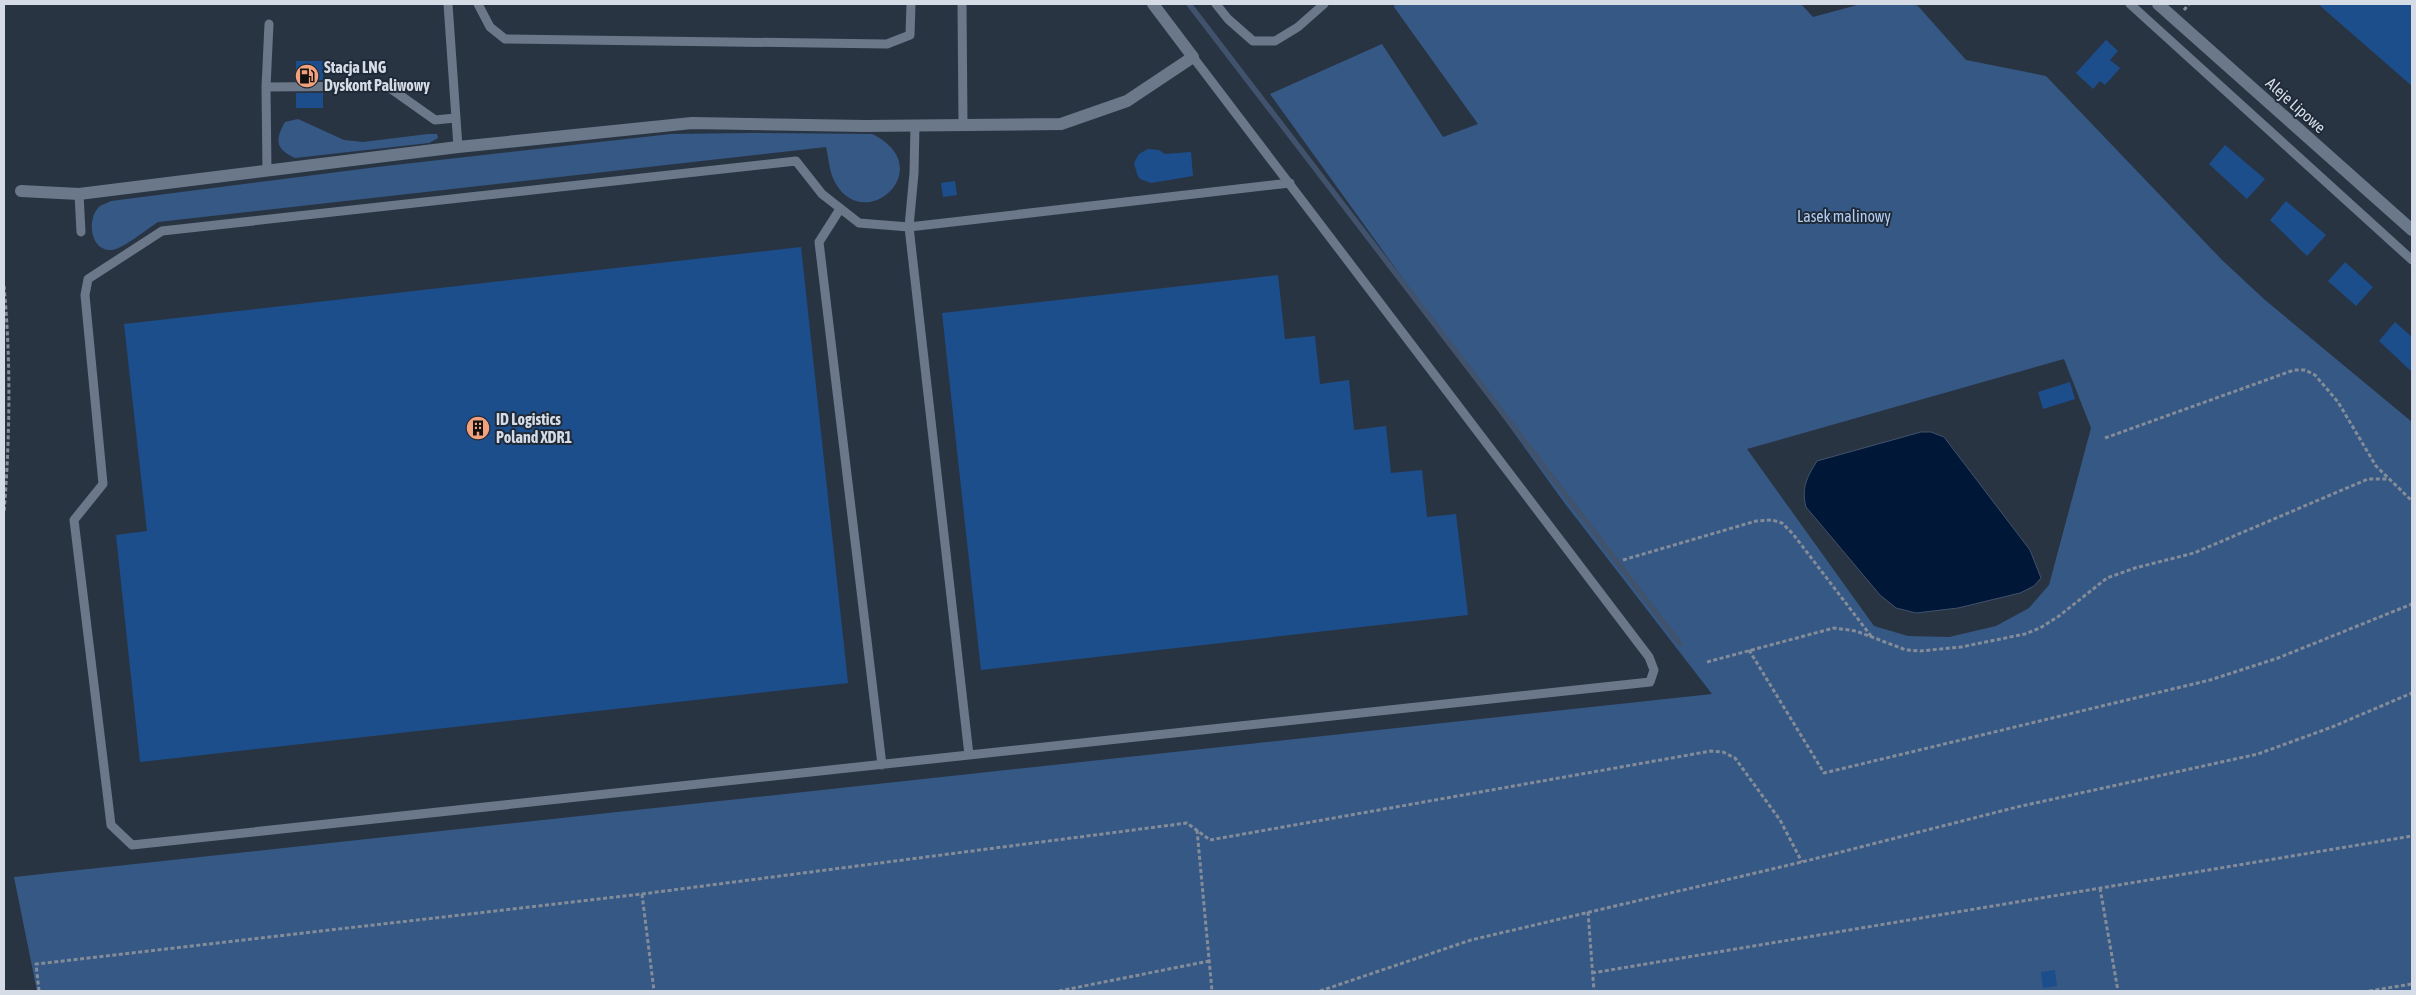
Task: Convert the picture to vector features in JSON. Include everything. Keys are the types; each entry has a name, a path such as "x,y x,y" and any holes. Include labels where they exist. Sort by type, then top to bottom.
{"street":[{"path":"22,191 79,194 458,147 692,123 1061,124 1127,101 1193,57 1153,4"},
{"name":"Aleje Lipowe","path":"2158,4 2412,230"}],"lane":[{"path":"448,4 451,71 458,147"},
{"path":"478,4 490,27 505,39 886,44 910,34 911,4"},
{"path":"962,4 963,125"},
{"path":"1216,4 1228,19 1253,41 1274,41 1298,27 1324,4"},
{"path":"2130,4 2412,260"},
{"path":"267,171 266,87 269,24"},
{"path":"1193,57 1290,183 1649,657 1654,670 1650,682 132,845 110,825 74,520 104,484 85,295 88,279 162,231 796,161 822,194 858,223 908,227 1290,183"},
{"path":"266,87 387,86 435,120 455,118"},
{"path":"916,125 914,174 908,227 969,755"},
{"path":"79,194 80,232"},
{"path":"840,208 819,242 882,765"}],"path":[{"path":"4,286 8,329 4,513"},
{"path":"2106,438 2294,370 2305,370 2316,375 2338,402 2376,466 2387,479 2412,501"},
{"path":"1707,662 1834,628 1856,631 1906,650 1920,651 1961,647 2025,634 2040,628 2058,616 2107,578 2136,568 2194,553 2368,479 2387,479"},
{"path":"1623,560 1734,526 1772,520 1782,523 1793,534 1872,637"},
{"path":"1749,650 1824,773 2210,680 2278,658 2412,604"},
{"path":"1320,991 1471,940 1802,862 2018,807 2258,754 2332,727 2412,692"},
{"path":"39,991 36,964 642,894 1187,823 1210,840 1710,750 1723,752 1735,758 1780,820 1802,862"},
{"path":"1197,830 1212,991"},
{"path":"1592,973 2412,836"},
{"path":"2100,888 2118,991"},
{"path":"642,894 654,991"},
{"path":"1588,912 1594,991"},
{"path":"1059,991 1209,961"},
{"path":"2368,991 2412,984"}],"green space":[{"name":"Lasek malinowy","path":"1395,4 1801,4 1813,17 1861,4 1912,4 1918,6 1966,60 2046,76 2222,260 2265,300 2412,422 2412,991 37,991 14,877 1712,694 1563,501 1270,94 1382,44 1443,137 1478,124 1394,7","holes":["2064,359 2091,428 2049,585 2029,608 1996,626 1949,637 1908,636 1874,626 1747,449"]},
{"path":"298,119 344,140 363,142 428,134 437,134 438,138 429,143 295,158 288,155 280,147 278,139 285,122"},
{"path":"671,134 872,134 891,148 899,163 898,178 891,190 879,199 864,202 849,198 834,180 826,147 158,222 129,242 112,250 99,246 92,233 93,218 96,211 100,206 111,201 377,167"}],"shaded area":[{"path":"1921,432 1931,432 1944,437 2030,550 2041,578 2034,586 2020,593 1958,608 1916,613 1896,608 1880,595 1806,507 1804,494 1806,483 1817,461"}],"building":[{"path":"2318,4 2412,4 2412,86"},
{"path":"2106,40 2118,51 2110,60 2120,68 2105,85 2100,81 2093,89 2076,73"},
{"path":"296,61 324,61 323,80 296,80"},
{"path":"296,93 323,93 323,108 296,108"},
{"path":"2225,145 2265,179 2247,199 2209,164"},
{"path":"1148,149 1159,150 1165,154 1191,152 1193,176 1151,183 1140,179 1134,163 1139,154"},
{"path":"955,181 957,195 943,197 941,183"},
{"path":"2286,201 2326,235 2307,256 2270,220"},
{"name":"ID Logistics Poland XDR1","path":"801,247 848,683 140,762 116,535 147,531 124,324"},
{"path":"2345,262 2373,287 2356,306 2328,281"},
{"path":"1278,275 1285,339 1315,336 1320,384 1349,380 1354,430 1386,426 1391,473 1422,470 1427,517 1456,514 1468,615 981,670 942,313"},
{"path":"2395,322 2412,337 2412,372 2379,341"},
{"path":"2070,382 2075,399 2043,409 2038,392"},
{"path":"2055,970 2057,986 2043,988 2041,972"}],"waterway":[{"path":"1189,4 1680,644"}],"place":[{"name":"Stacja LNG Dyskont Paliwowy","path":"307,76"},
{"name":"ID Logistics Poland XDR1","path":"478,428"}]}
